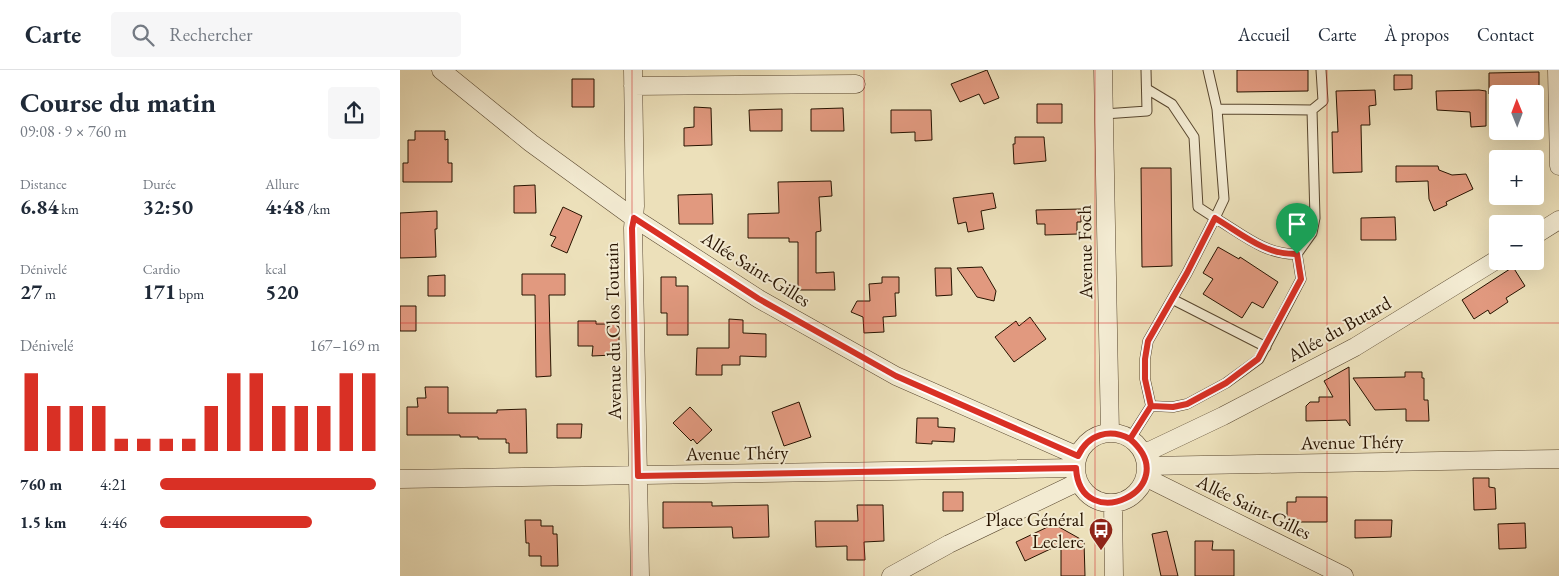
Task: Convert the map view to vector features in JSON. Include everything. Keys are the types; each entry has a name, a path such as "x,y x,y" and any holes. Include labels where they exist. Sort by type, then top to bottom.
{"street":[{"name":"Allée Saint-Gilles","path":"441,70 531,143 634,218 759,299 896,376 1077,469"},
{"name":"Avenue Foch","path":"1103,70 1110,433"},
{"path":"1557,70 1559,166"},
{"name":"Avenue du Clos Toutain","path":"640,576 632,228 634,218 633,78 856,84"},
{"path":"1544,229 1559,220"},
{"name":"Allée du Butard","path":"1144,466 1222,416 1355,347 1489,265"},
{"path":"1110,433 1130,439 1144,466 1133,496 1113,503 1094,498 1077,469 1083,446 1093,438 1110,433"},
{"name":"Avenue Théry","path":"1144,466 1559,460"},
{"name":"Allée Saint-Gilles","path":"1144,466 1344,576"},
{"path":"891,576 1077,469"},
{"name":"Avenue Théry","path":"400,479 1077,469"},
{"path":"1113,503 1114,576"}],"lane":[{"path":"1104,114 1147,111 1146,70"},
{"path":"1130,439 1151,406 1145,379 1145,359 1148,341 1224,199 1217,109 1208,70"},
{"path":"1217,109 1312,110 1323,101 1321,70"},
{"path":"1147,89 1172,104 1194,137 1198,207 1265,248 1280,254 1297,254"},
{"path":"1151,406 1173,407 1187,404 1226,383 1258,359 1266,347 1301,279 1297,254 1312,233 1315,218 1312,110"},
{"path":"1172,299 1266,347"}],"building":[{"path":"987,70 999,98 984,104 979,94 960,102 951,84"},
{"path":"1237,70 1308,70 1308,91 1237,92"},
{"path":"1539,72 1539,85 1489,85 1489,73"},
{"path":"1394,75 1412,75 1412,89 1394,90"},
{"path":"572,79 594,79 594,107 572,107"},
{"path":"1375,90 1376,105 1369,106 1370,125 1361,125 1362,172 1333,173 1332,132 1338,132 1336,91"},
{"path":"1436,91 1486,91 1486,126 1471,127 1470,112 1437,110"},
{"path":"1037,104 1062,104 1062,123 1037,123"},
{"path":"694,107 711,108 712,145 684,146 684,128 694,127"},
{"path":"843,108 844,131 811,131 811,109"},
{"path":"782,109 782,131 750,131 749,110"},
{"path":"891,110 931,110 932,140 915,141 915,132 891,133"},
{"path":"415,131 445,131 445,140 448,139 448,163 452,163 452,182 403,182 403,163 408,163 408,140 415,140"},
{"path":"1015,137 1044,137 1046,161 1014,164 1013,144 1015,144"},
{"path":"1396,166 1438,166 1439,170 1452,175 1466,174 1473,189 1446,202 1447,205 1434,211 1429,199 1428,181 1396,182"},
{"path":"1141,168 1171,168 1172,266 1142,267"},
{"path":"831,181 832,196 819,197 821,231 816,232 816,273 834,272 835,290 798,290 798,242 789,242 789,238 748,238 748,214 779,213 778,182"},
{"path":"535,185 536,213 514,213 514,186"},
{"path":"993,193 996,208 981,211 984,229 968,232 966,222 958,224 953,198"},
{"path":"712,194 713,224 679,224 678,195"},
{"path":"563,207 582,216 567,253 551,246 556,237 550,235"},
{"path":"1081,209 1081,222 1077,222 1077,234 1045,235 1045,224 1037,224 1036,210"},
{"path":"437,211 437,229 435,229 436,257 400,258 400,213"},
{"path":"1395,217 1396,240 1361,240 1361,218"},
{"path":"1218,247 1239,259 1240,257 1278,282 1263,308 1252,302 1242,318 1203,294 1213,279 1203,273"},
{"path":"982,267 996,291 994,301 977,297 957,268"},
{"path":"935,268 951,268 952,295 936,296"},
{"path":"1508,270 1515,270 1525,286 1506,298 1508,302 1490,314 1488,310 1474,319 1462,300"},
{"path":"522,274 565,274 565,295 549,295 551,376 536,377 535,295 522,295"},
{"path":"445,275 445,296 428,296 428,276"},
{"path":"661,277 676,277 676,286 688,286 688,335 667,335 667,313 661,313"},
{"path":"882,277 899,277 899,293 895,293 896,316 883,317 884,332 864,333 863,317 851,312 857,301 870,301 869,284 882,283"},
{"path":"400,306 416,306 416,331 400,331"},
{"path":"1030,317 1046,339 1014,362 995,337 1016,321 1019,326"},
{"path":"729,319 743,320 743,333 766,334 766,357 740,356 740,365 722,365 722,375 696,375 697,348 729,348"},
{"path":"578,321 596,321 596,324 619,324 619,345 613,346 613,355 592,356 593,346 578,346"},
{"path":"1349,367 1350,426 1346,420 1306,421 1306,406 1310,402 1319,402 1319,397 1333,397 1324,381"},
{"path":"1405,372 1422,372 1422,378 1424,378 1424,400 1428,400 1429,421 1406,421 1406,409 1375,410 1353,378 1405,377"},
{"path":"425,387 448,387 448,413 497,413 497,410 526,409 527,453 509,453 509,443 506,443 506,439 478,439 478,437 460,437 460,435 407,435 407,407 418,407 417,398 426,398"},
{"path":"799,402 811,437 784,446 772,412"},
{"path":"690,407 712,430 697,444 693,439 691,441 673,423"},
{"path":"917,418 938,418 938,427 955,428 954,442 932,441 932,444 916,443"},
{"path":"557,424 582,424 581,438 557,438"},
{"path":"1473,478 1489,478 1489,487 1495,488 1496,509 1474,510"},
{"path":"943,492 963,492 963,511 943,511"},
{"path":"1296,497 1327,497 1327,522 1287,522 1287,502 1296,502"},
{"path":"663,502 712,502 712,506 768,505 769,537 733,538 732,527 663,528"},
{"path":"857,505 883,505 884,541 864,542 865,560 847,560 847,546 816,547 815,521 858,521"},
{"path":"525,520 541,520 541,526 553,526 553,534 557,534 558,566 541,566 541,556 529,556 529,543 526,543"},
{"path":"1355,520 1392,520 1391,537 1355,538"},
{"path":"1056,523 1059,527 1084,541 1085,576 1061,576 1061,544 1025,561 1016,542"},
{"path":"1525,523 1526,548 1499,549 1498,524"},
{"path":"1167,531 1178,576 1161,576 1152,534"},
{"path":"1195,541 1213,541 1212,550 1234,550 1234,576 1195,576"}],"place":[{"name":"Place Général Leclerc","path":"1101,551"}],"route":[{"path":"1297,254 1280,254 1265,248 1215,218 1187,273 1148,341 1145,359 1145,379 1151,406 1140,421 1130,439 1139,448 1144,458 1146,466 1145,477 1139,490 1128,500 1107,503 1094,498 1082,489 1076,476 1076,468 638,476 632,228 634,218 759,299 896,376 1078,456 1083,446 1098,435 1110,433 1130,439 1151,406 1173,407 1187,404 1226,383 1258,359 1301,279 1297,254"}]}
